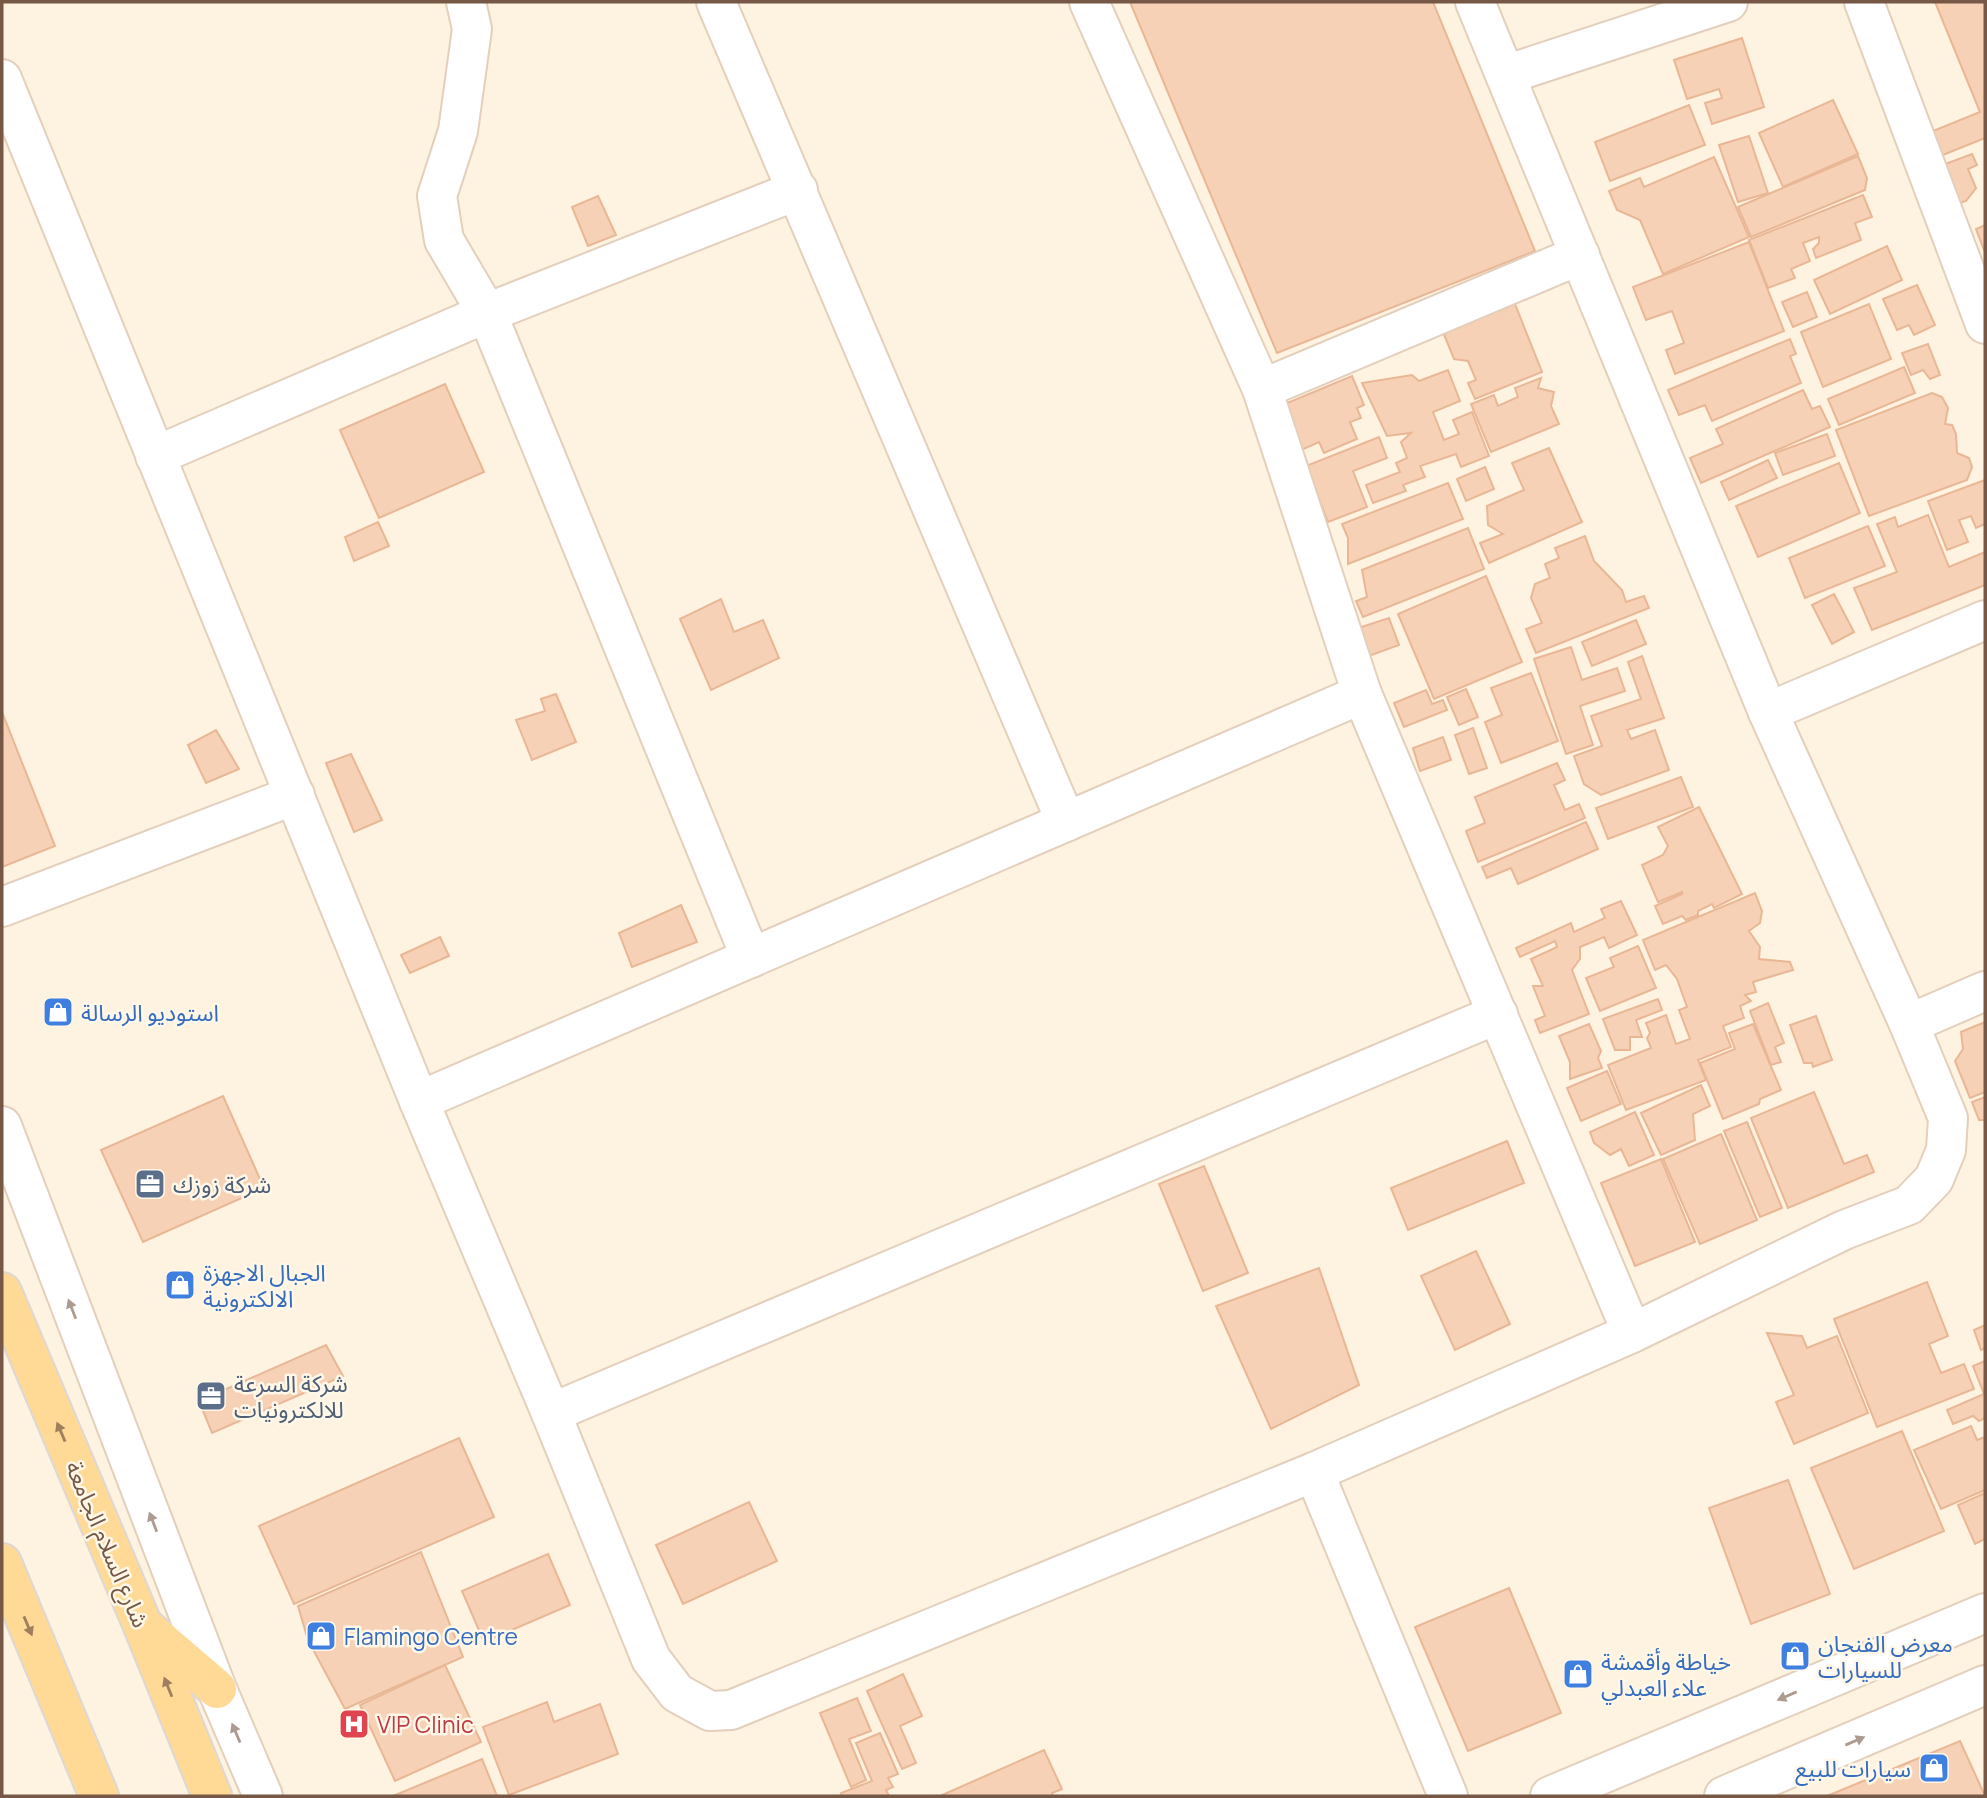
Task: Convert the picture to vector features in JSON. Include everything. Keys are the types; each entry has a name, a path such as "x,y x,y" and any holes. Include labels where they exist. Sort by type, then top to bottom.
{"main road":[{"name":"شارع السلام الجامعة","path":"2,1292 212,1796"},
{"path":"2,1563 99,1796"},
{"path":"143,1626 217,1689"}],"street":[{"path":"466,2 472,29 458,131 437,196 444,240 487,313 751,958"},
{"path":"716,2 1066,822"},
{"path":"1088,2 1262,389 1362,694 1632,1333"},
{"path":"2,79 419,1101 551,1413 651,1659 677,1693 710,1711 731,1710 1314,1472 1632,1333 1844,1230 1909,1205 1934,1179 1946,1150 1948,1118 1909,1024 1768,712 1475,2"},
{"path":"1505,75 1728,2"},
{"path":"1864,2 1985,324"},
{"path":"155,456 487,313 798,190"},
{"path":"1262,389 1580,255"},
{"path":"1768,712 1985,620"},
{"path":"419,1101 1362,694"},
{"path":"2,907 295,795"},
{"path":"1909,1024 1985,992"},
{"path":"551,1413 1498,1014"},
{"path":"2,1126 217,1689 262,1796"},
{"path":"1314,1472 1448,1796"},
{"path":"1550,1796 1985,1613"},
{"path":"1724,1796 1985,1685"}],"building":[{"path":"1130,2 1433,2 1535,251 1277,353"},
{"path":"1935,2 1985,2 1985,138 1938,157 1928,133 1980,112"},
{"path":"1742,38 1764,107 1712,124 1705,103 1722,98 1719,89 1687,99 1674,60"},
{"path":"1833,100 1858,154 1783,187 1759,133"},
{"path":"1689,105 1705,145 1610,181 1595,142"},
{"path":"1749,136 1768,193 1738,202 1719,145"},
{"path":"1972,154 1977,165 1968,169 1976,188 1966,201 1948,207 1932,169"},
{"path":"1858,156 1867,178 1865,190 1751,237 1738,207"},
{"path":"1714,157 1749,237 1663,274 1640,220 1617,210 1609,191 1640,178 1644,187"},
{"path":"1863,195 1872,217 1855,223 1861,240 1816,258 1813,249 1819,243 1819,237 1803,243 1810,261 1791,269 1795,278 1768,288 1749,240"},
{"path":"598,196 616,235 588,246 572,207"},
{"path":"1985,225 1985,250 1984,250 1976,229"},
{"path":"1749,242 1784,331 1675,374 1666,350 1684,343 1672,311 1646,320 1633,287"},
{"path":"1887,246 1902,280 1830,314 1814,280"},
{"path":"1917,285 1935,325 1914,335 1909,325 1897,330 1883,299"},
{"path":"1807,292 1817,317 1793,327 1782,302"},
{"path":"1515,304 1542,372 1475,399 1468,383 1476,380 1468,361 1454,359 1443,332"},
{"path":"1869,304 1891,359 1823,387 1801,332"},
{"path":"1790,339 1796,354 1790,356 1801,383 1712,421 1705,405 1679,415 1668,390"},
{"path":"1928,344 1940,375 1930,379 1923,370 1911,375 1902,353"},
{"path":"1904,367 1915,393 1839,425 1828,399"},
{"path":"1448,370 1460,401 1433,412 1444,440 1459,434 1453,420 1472,412 1489,456 1461,467 1456,454 1420,466 1425,477 1403,485 1406,491 1373,503 1366,485 1400,472 1396,463 1407,458 1401,442 1411,433 1387,436 1362,383 1412,375 1419,381"},
{"path":"1352,376 1364,405 1357,408 1361,418 1350,422 1357,439 1324,453 1319,442 1299,451 1280,406"},
{"path":"1541,378 1538,388 1554,392 1551,406 1559,424 1491,452 1471,404 1494,395 1498,406 1518,397 1515,388"},
{"path":"445,384 484,472 379,518 340,430"},
{"path":"1803,390 1812,409 1820,406 1830,427 1701,483 1690,458 1723,444 1716,429"},
{"path":"1932,393 1942,397 1948,408 1945,424 1952,425 1956,434 1957,453 1969,458 1972,467 1967,480 1869,516 1836,430"},
{"path":"1827,434 1835,456 1783,475 1775,453"},
{"path":"1379,437 1387,458 1353,471 1367,507 1328,522 1306,466"},
{"path":"1549,448 1582,522 1489,563 1480,543 1503,534 1488,525 1487,506 1524,490 1512,463"},
{"path":"1768,460 1777,478 1729,500 1721,482"},
{"path":"1839,463 1860,513 1758,557 1736,506"},
{"path":"1485,467 1494,489 1466,501 1457,479"},
{"path":"1985,480 1985,524 1976,528 1971,516 1959,520 1968,542 1947,550 1928,501"},
{"path":"1448,483 1463,519 1348,564 1348,538 1342,524"},
{"path":"1928,515 1949,567 1985,552 1985,585 1872,630 1854,588 1897,572 1877,524 1895,517 1898,527"},
{"path":"378,522 389,546 354,561 345,537"},
{"path":"1868,526 1885,566 1805,598 1789,558"},
{"path":"1468,528 1484,569 1363,617 1356,601 1367,597 1362,570"},
{"path":"1585,536 1594,561 1622,590 1626,602 1644,596 1649,608 1536,653 1526,629 1542,623 1531,598 1535,584 1550,578 1545,564 1559,558 1555,548"},
{"path":"1486,576 1522,662 1434,699 1398,614"},
{"path":"1834,594 1854,632 1832,644 1812,605"},
{"path":"721,599 734,632 763,620 779,658 711,690 680,619"},
{"path":"1389,618 1399,645 1366,657 1355,629"},
{"path":"1636,620 1646,644 1592,666 1582,642"},
{"path":"1571,647 1582,680 1617,668 1625,691 1580,706 1593,745 1566,754 1534,659"},
{"path":"1642,656 1664,718 1627,730 1631,739 1655,730 1669,770 1601,795 1584,784 1574,756 1602,746 1591,716 1641,699 1628,662"},
{"path":"1531,673 1558,741 1501,763 1485,722 1502,715 1491,688"},
{"path":"1466,689 1478,717 1459,725 1447,697"},
{"path":"1426,690 1432,704 1443,700 1447,710 1404,727 1394,703"},
{"path":"556,694 576,742 532,760 516,720 545,711 541,699"},
{"path":"2,712 55,846 2,867"},
{"path":"1473,728 1487,768 1469,774 1455,735"},
{"path":"216,730 239,769 206,783 188,745"},
{"path":"1443,737 1451,760 1420,771 1413,748"},
{"path":"351,754 382,820 354,832 326,763"},
{"path":"1557,763 1565,780 1554,785 1565,810 1579,804 1585,818 1478,862 1466,831 1485,823 1475,797"},
{"path":"1681,777 1693,807 1608,839 1596,808"},
{"path":"1699,807 1742,894 1714,908 1712,904 1686,920 1682,916 1663,924 1655,906 1682,892 1658,902 1642,865 1663,855 1668,846 1658,827"},
{"path":"1586,822 1598,849 1518,884 1511,868 1487,878 1482,867"},
{"path":"1755,893 1762,911 1760,923 1749,931 1760,947 1759,959 1790,962 1793,970 1753,982 1756,992 1745,995 1751,1001 1740,1006 1744,1018 1723,1026 1731,1047 1698,1060 1706,1080 1626,1110 1608,1065 1651,1048 1646,1023 1666,1015 1676,1044 1690,1039 1679,1010 1687,1007 1677,979 1666,965 1655,970 1643,940"},
{"path":"1621,901 1637,935 1609,948 1604,937 1580,947 1580,959 1572,970 1589,1014 1540,1033 1535,1020 1545,1016 1533,986 1543,986 1531,959 1557,947 1555,941 1520,957 1516,948 1571,923 1574,932 1605,918 1601,909"},
{"path":"681,905 697,942 632,967 619,933"},
{"path":"440,937 449,956 410,973 401,955"},
{"path":"1638,946 1656,988 1600,1011 1586,978 1614,967 1610,958"},
{"path":"1658,999 1662,1010 1636,1020 1642,1037 1630,1037 1630,1050 1615,1050 1603,1019"},
{"path":"1768,1003 1784,1043 1775,1047 1781,1062 1771,1065 1750,1011"},
{"path":"1816,1016 1832,1060 1813,1067 1812,1063 1804,1063 1790,1025"},
{"path":"1985,1022 1985,1092 1970,1098 1955,1061 1963,1049 1961,1032"},
{"path":"1589,1024 1601,1051 1598,1058 1602,1068 1570,1079 1570,1062 1559,1036"},
{"path":"1753,1024 1781,1090 1760,1099 1759,1104 1723,1119 1700,1063 1735,1049 1729,1033"},
{"path":"1607,1071 1621,1104 1581,1121 1567,1088"},
{"path":"1701,1085 1710,1106 1693,1114 1695,1140 1661,1155 1641,1113"},
{"path":"1814,1092 1844,1164 1867,1155 1874,1172 1788,1208 1751,1118"},
{"path":"223,1096 264,1188 143,1242 101,1150"},
{"path":"1985,1097 1985,1120 1979,1120 1972,1102"},
{"path":"1635,1112 1654,1155 1629,1166 1621,1149 1610,1155 1594,1143 1590,1132"},
{"path":"1747,1122 1782,1208 1760,1217 1724,1131"},
{"path":"1721,1134 1757,1220 1700,1244 1663,1159"},
{"path":"1507,1141 1524,1183 1408,1230 1391,1188"},
{"path":"1661,1159 1695,1242 1635,1266 1601,1183"},
{"path":"1204,1166 1248,1273 1203,1291 1159,1184"},
{"path":"1476,1251 1510,1324 1455,1350 1421,1276"},
{"path":"1319,1268 1359,1385 1271,1429 1216,1306"},
{"path":"1927,1282 1948,1336 1929,1344 1941,1373 1964,1364 1974,1389 1877,1427 1834,1319"},
{"path":"1985,1325 1985,1348 1981,1350 1974,1330"},
{"path":"1767,1333 1802,1336 1807,1348 1837,1336 1868,1413 1794,1444 1776,1402 1794,1395"},
{"path":"326,1345 343,1376 212,1433 199,1401"},
{"path":"1985,1361 1985,1418 1979,1421 1973,1416 1953,1424 1947,1410 1984,1394 1973,1366"},
{"path":"1971,1426 1977,1440 1985,1437 1985,1490 1941,1509 1914,1450"},
{"path":"1902,1431 1944,1531 1854,1569 1811,1468"},
{"path":"459,1438 494,1517 294,1604 259,1526"},
{"path":"1788,1480 1830,1594 1751,1624 1709,1508"},
{"path":"1985,1493 1985,1539 1975,1544 1958,1505"},
{"path":"749,1502 777,1561 683,1604 656,1545"},
{"path":"421,1552 463,1657 345,1709 308,1640 298,1606"},
{"path":"548,1554 570,1605 484,1642 462,1591"},
{"path":"1509,1588 1561,1713 1468,1751 1415,1627"},
{"path":"445,1665 481,1742 395,1781 360,1705"},
{"path":"903,1674 922,1716 900,1726 916,1763 902,1769 867,1691"},
{"path":"857,1698 871,1731 849,1739 866,1780 851,1787 820,1713"},
{"path":"547,1702 554,1722 600,1704 618,1754 509,1795 483,1727"},
{"path":"880,1733 898,1774 888,1778 893,1787 886,1790 889,1796 842,1796 841,1793 872,1781 856,1743"},
{"name":"سيارات للبيع","path":"1960,1741 1985,1796 1827,1796"},
{"path":"1044,1750 1062,1789 1052,1793 1053,1796 940,1796"},
{"path":"482,1759 497,1796 393,1796"}],"place":[{"name":"استوديو الرسالة","path":"58,1012"},
{"name":"شركة زوزك","path":"150,1184"},
{"name":"الجبال الاجهزة الالكترونية","path":"180,1285"},
{"name":"شركة السرعة للالكترونيات","path":"211,1396"},
{"name":"Flamingo Centre","path":"321,1636"},
{"name":"معرض الفنجان للسيارات","path":"1795,1656"},
{"name":"خياطة وأقمشة علاء العبدلي","path":"1578,1674"},
{"name":"VIP Clinic","path":"354,1724"},
{"name":"سيارات للبيع","path":"1934,1768"}]}
